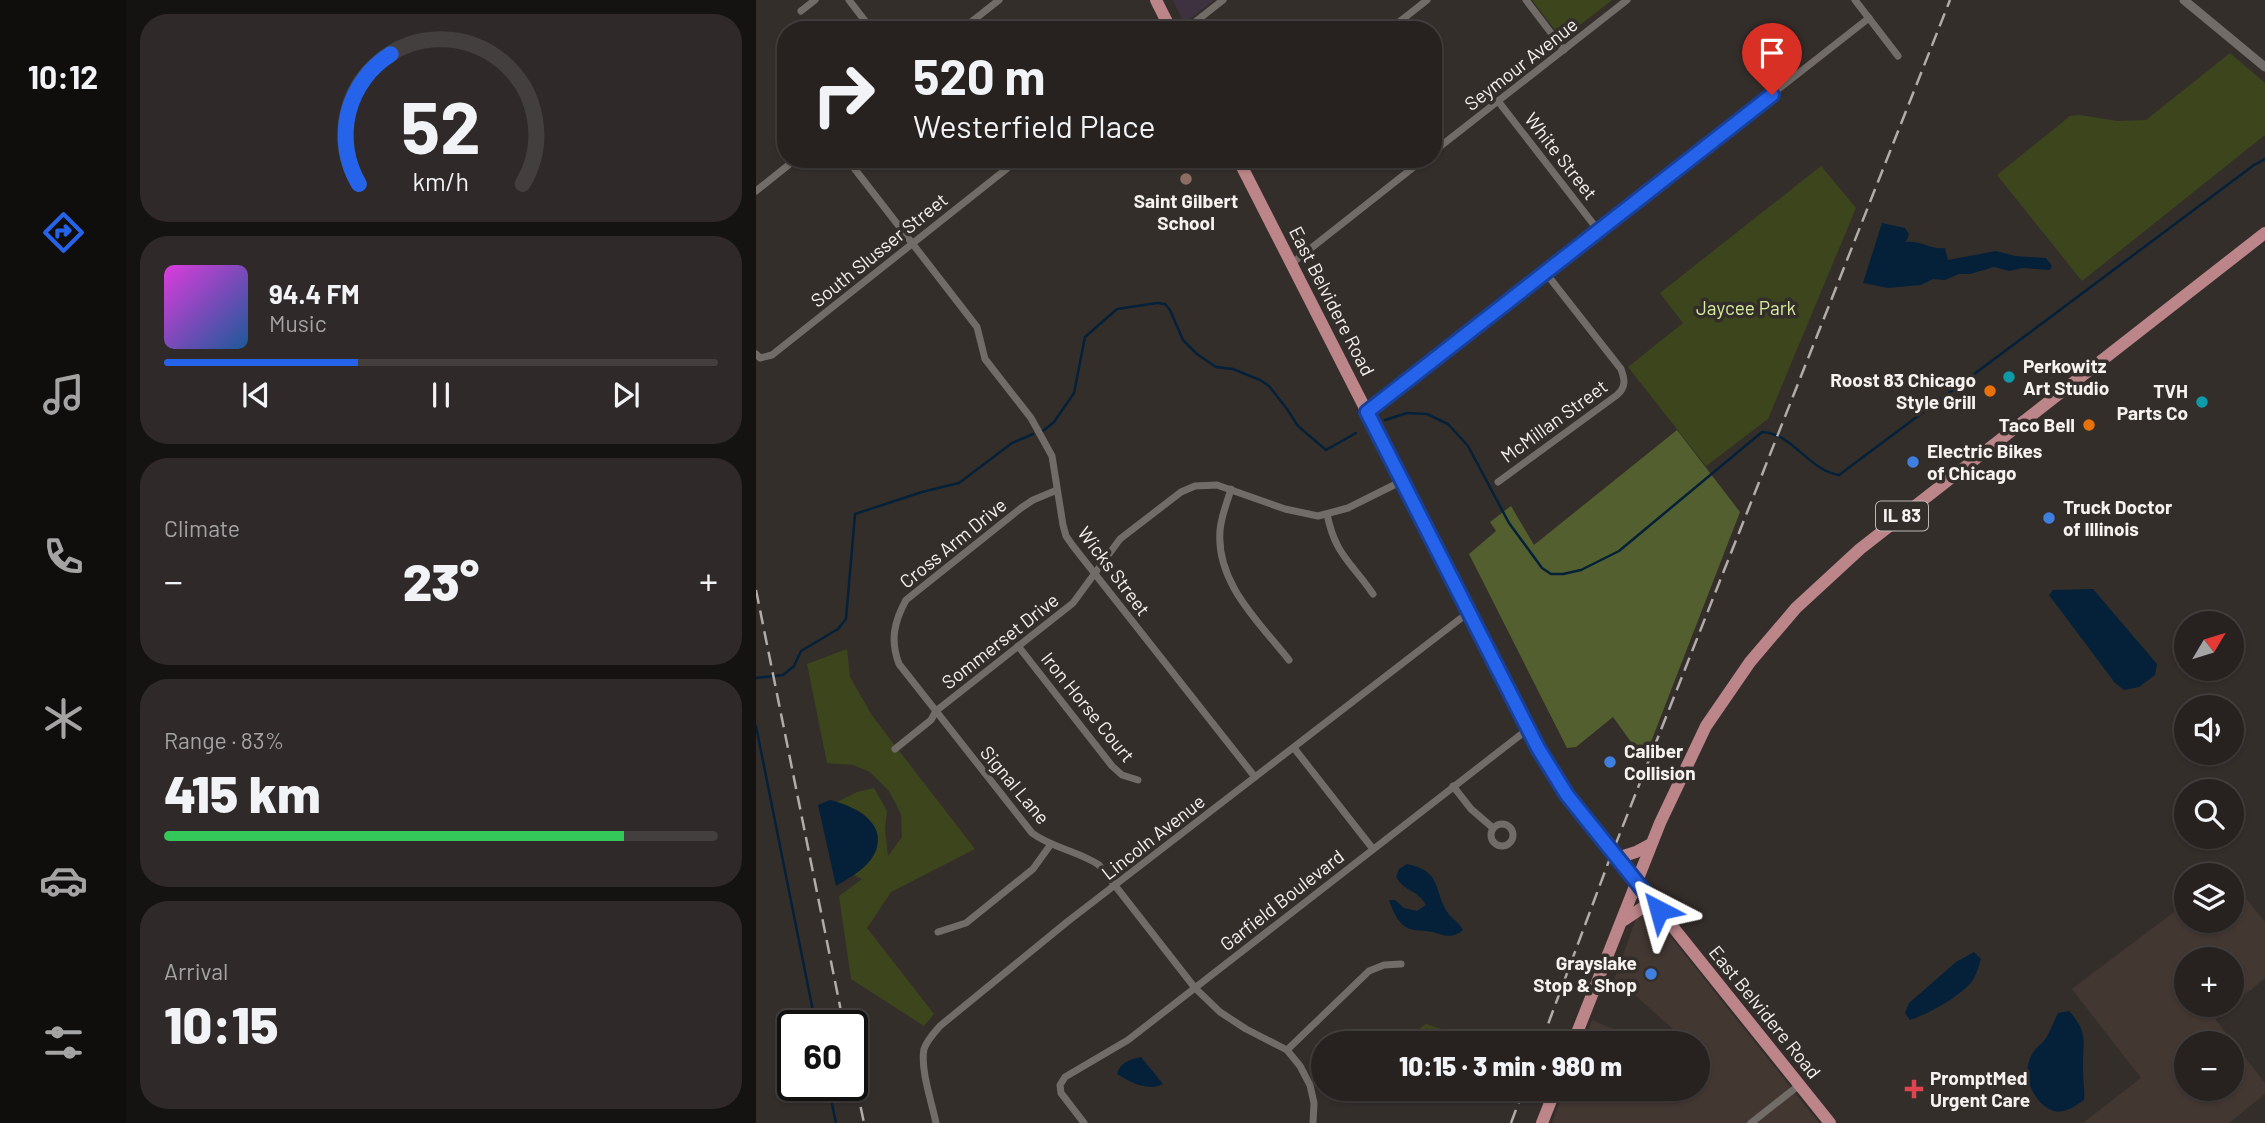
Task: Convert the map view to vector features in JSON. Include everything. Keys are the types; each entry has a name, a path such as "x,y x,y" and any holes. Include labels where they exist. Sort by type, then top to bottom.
{"main road":[{"path":"1156,0 1166,21"},
{"name":"East Belvidere Road","path":"1243,168 1528,729 1567,795 1830,1123"},
{"name":"IL 83","path":"1578,1031 1651,844 1706,726 1751,662 1796,608 1860,549 2265,233"},
{"path":"1617,858 1651,844"},
{"path":"1621,922 1636,910 1659,910"},
{"path":"1542,1123 1551,1101"}],"street":[{"path":"801,10 815,0"},
{"path":"849,0 865,21"},
{"path":"972,21 999,0"},
{"path":"1196,21 1223,0"},
{"path":"1400,21 1427,0"},
{"path":"1526,0 1564,50"},
{"name":"Seymour Avenue","path":"1442,145 1628,0"},
{"path":"1855,0 1898,56"},
{"path":"2184,0 2265,67"},
{"path":"1367,412 1869,18"},
{"name":"White Street","path":"1498,101 1598,230"},
{"path":"756,191 785,168"},
{"name":"Wicks Street","path":"854,168 976,327 985,359 1031,418 1052,456 1066,536 1255,777"},
{"name":"South Slusser Street","path":"756,354 760,358 772,355 1008,168"},
{"path":"1291,264 1413,168"},
{"name":"McMillan Street","path":"1498,482 1617,395 1625,383 1621,369 1545,272"},
{"name":"Sommerset Drive","path":"895,748 931,720 936,711 1073,603 1120,539 1181,492 1206,485 1231,489 1302,514 1318,516 1364,501 1402,481"},
{"path":"1231,489 1220,531 1224,567 1236,592 1289,660"},
{"name":"Cross Arm Drive","path":"936,711 906,675 895,653 893,632 899,612 906,600 1021,509 1033,500 1057,491"},
{"path":"1327,514 1341,555 1373,594"},
{"name":"Lincoln Avenue","path":"936,1123 924,1064 925,1049 930,1037 961,1008 1114,887 1469,612"},
{"name":"Iron Horse Court","path":"1018,646 1112,766 1122,775 1138,780"},
{"name":"Signal Lane","path":"936,711 1022,822 1042,840 1099,865 1195,988 1220,1013 1287,1050"},
{"name":"Garfield Boulevard","path":"1084,1123 1061,1093 1060,1085 1065,1077 1128,1040 1528,729"},
{"path":"1294,747 1373,849"},
{"path":"1453,786 1471,809 1493,828"},
{"path":"938,932 966,923 1034,869 1051,844"},
{"path":"1313,1123 1314,1103 1310,1085 1287,1050 1369,971 1384,965 1401,964"},
{"path":"1751,1123 1798,1086"}],"shaded area":[{"path":"1173,0 1214,0 1187,21 1183,21"},
{"path":"2244,896 2265,922 2265,978 2244,995 2244,947 2174,947 2174,1017 2217,1017 2215,1019 2224,1031 2174,1031 2174,1101 2244,1101 2244,1056 2265,1083 2265,1094 2229,1123 2083,1123 2141,1078 2072,989 2174,912 2174,933 2244,933"},
{"path":"1637,916 1654,916 1819,1123 1552,1123 1560,1101 1710,1101 1710,1031 1671,1031 1672,1028 1635,995 1613,983"},
{"path":"1592,1020 1618,1031 1588,1031"}],"green space":[{"path":"1532,0 1612,0 1562,39"},
{"path":"2230,53 2265,83 2265,135 2082,281 1997,175 2070,116 2117,121 2146,120"},
{"name":"Jaycee Park","path":"1821,166 1856,208 1768,419 1706,466 1628,367 1683,323 1660,293"},
{"path":"1677,430 1740,512 1644,760 1613,717 1576,747 1567,748 1469,554 1496,531 1490,522 1511,506 1534,545"},
{"path":"847,649 850,677 873,717 975,849 891,892 867,928 934,1014 924,1026 851,979 839,896 862,879 854,875 877,849 873,829 867,817 837,802 857,792 874,788 887,811 885,829 888,856 902,837 901,814 889,791 870,772 853,765 827,763 807,664"},
{"path":"1426,1024 1445,1031 1416,1031"}],"water":[{"path":"1882,223 1905,228 1909,234 1906,242 1945,248 1948,260 1996,251 2015,256 2046,258 2052,266 2050,270 2022,268 2009,271 1994,267 1970,274 1959,274 1945,280 1933,279 1921,285 1888,288 1863,283"},
{"path":"2093,589 2157,664 2155,675 2139,687 2124,690 2115,683 2049,595 2053,590"},
{"path":"830,800 857,810 865,816 872,823 878,840 869,862 836,886 818,805"},
{"path":"1407,864 1418,867 1432,877 1443,905 1463,930 1458,934 1445,935 1411,929 1401,923 1394,914 1389,900 1395,900 1404,908 1417,911 1426,905 1396,877 1399,869"},
{"path":"1974,952 1981,959 1969,985 1941,1006 1910,1020 1905,1013 1909,1003 1956,962"},
{"path":"2069,1011 2080,1026 2084,1039 2084,1100 2070,1109 2058,1112 2042,1104 2037,1098 2027,1071 2032,1055 2046,1038 2058,1013"},
{"path":"1141,1057 1163,1084 1145,1086 1117,1074 1123,1064"}],"waterway":[{"path":"1385,420 1407,413 1427,414 1448,424 1468,446 1509,523 1542,568 1551,574 1581,570 1619,551 1762,432 1783,439 1818,466 1839,475 2265,159"},
{"path":"1043,431 1054,422 1074,393 1085,337 1117,309 1157,303 1165,304 1170,310 1183,340 1197,354 1216,367 1233,369 1269,386 1298,426 1326,450 1356,433"},
{"path":"756,678 783,675 794,666 801,651 838,629 846,619 855,514 959,483 1012,443 1033,434"},
{"path":"756,726 813,1010"},
{"path":"831,1101 836,1123"}],"railway":[{"path":"1545,1031 1607,866 1950,0"},
{"path":"756,590 841,1010"},
{"path":"859,1101 864,1123"},
{"path":"1511,1123 1519,1101"}],"place":[{"name":"Saint Gilbert School","path":"1186,179"},
{"name":"Perkowitz Art Studio","path":"2009,377"},
{"name":"Roost 83 Chicago Style Grill","path":"1990,391"},
{"name":"TVH Parts Co","path":"2202,402"},
{"name":"Taco Bell","path":"2089,425"},
{"name":"Electric Bikes of Chicago","path":"1913,462"},
{"name":"Truck Doctor of Illinois","path":"2049,518"},
{"name":"Caliber Collision","path":"1610,762"},
{"name":"Grayslake Stop & Shop","path":"1651,974"},
{"name":"PromptMed Urgent Care","path":"1914,1089"}],"route":[{"path":"1659,910 1567,795 1538,748 1367,412 1772,95"}]}
